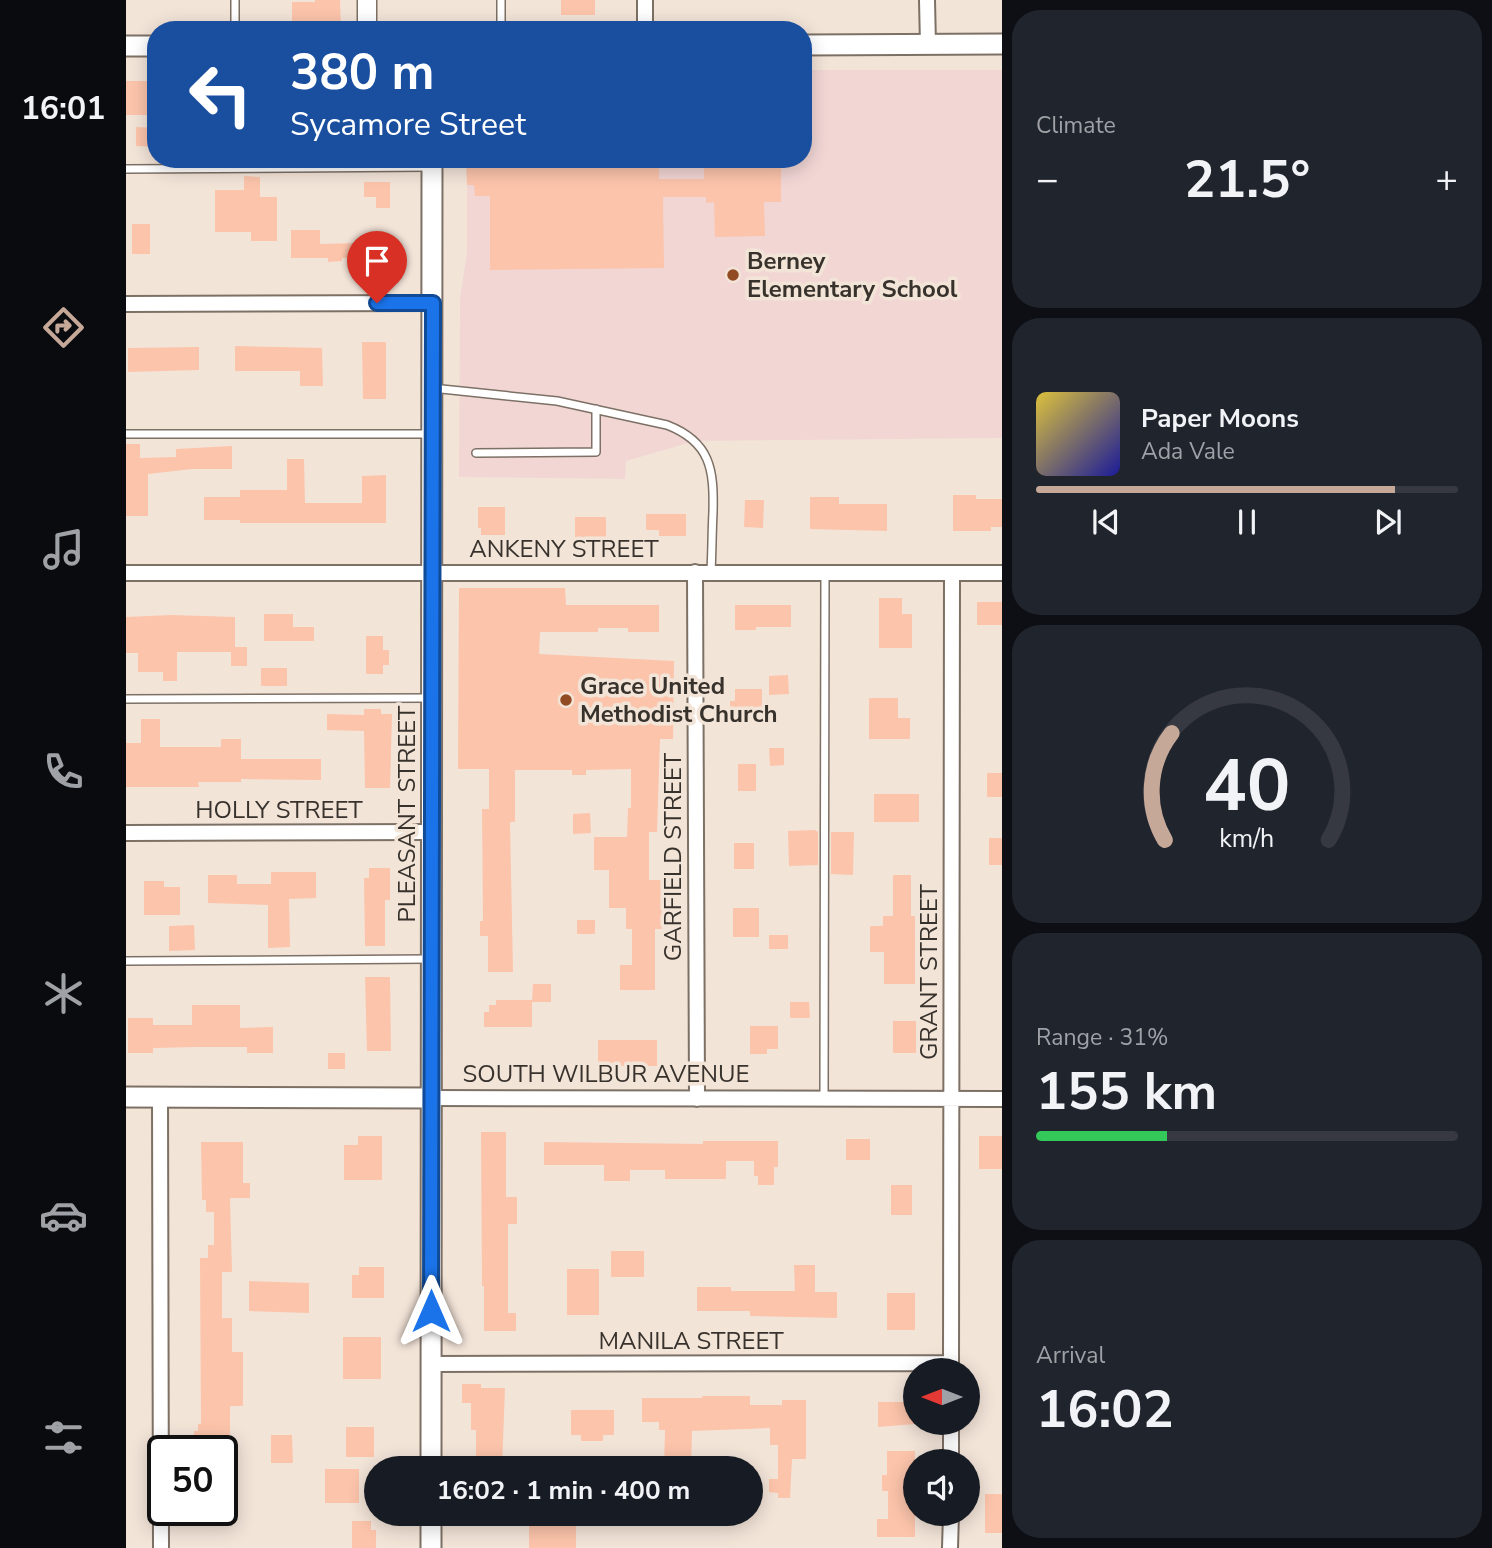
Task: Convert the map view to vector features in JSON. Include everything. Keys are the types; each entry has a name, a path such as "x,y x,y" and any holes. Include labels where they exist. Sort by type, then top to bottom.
{"main road":[{"path":"812,45 1002,44"},
{"path":"126,46 147,46"},
{"name":"PLEASANT STREET","path":"431,1456 432,168"},
{"name":"SOUTH WILBUR AVENUE","path":"126,1097 431,1098"},
{"path":"431,1526 431,1548"}],"street":[{"path":"367,0 367,21"},
{"path":"645,0 645,21"},
{"path":"927,0 928,45"},
{"path":"126,304 433,303"},
{"name":"GARFIELD STREET","path":"695,572 696,1099"},
{"name":"ANKENY STREET","path":"126,573 1002,573"},
{"name":"GRANT STREET","path":"951,1358 952,573"},
{"name":"HOLLY STREET","path":"126,833 433,832"},
{"path":"160,1097 161,1548"},
{"name":"SOUTH WILBUR AVENUE","path":"431,1098 1002,1099"},
{"name":"MANILA STREET","path":"431,1364 903,1367"},
{"path":"950,1548 951,1526"}],"lane":[{"path":"235,0 235,21"},
{"path":"500,21 501,0"},
{"path":"126,169 177,168"},
{"path":"432,388 505,394 596,409 667,425 683,432 695,441 712,467 712,572"},
{"path":"476,453 597,452 596,409"},
{"path":"126,434 432,433"},
{"path":"824,1097 825,573"},
{"path":"126,699 431,698"},
{"path":"126,961 431,959"}],"shaded area":[{"name":"Berney Elementary School","path":"812,70 1002,70 1002,438 695,441 626,461 625,479 459,477 460,299 467,252 467,168 812,168"}],"building":[{"path":"340,0 341,21 292,21 292,2"},
{"path":"561,0 595,0 595,15 561,15"},
{"path":"126,81 147,81 147,115 126,115"},
{"path":"136,127 147,128 147,147 136,146"},
{"path":"466,168 659,168 659,179 704,179 704,168 781,168 781,202 764,202 765,236 715,237 714,202 706,203 706,197 663,197 664,268 490,270 490,196 475,196 474,185 467,185"},
{"path":"244,176 260,177 260,197 277,197 277,241 251,241 251,232 215,232 215,190 244,190"},
{"path":"364,182 390,182 390,208 376,208 376,197 364,197"},
{"path":"132,224 150,224 150,254 132,254"},
{"path":"291,230 320,230 320,244 361,243 361,237 387,237 387,258 342,258 342,261 328,262 328,258 291,258"},
{"path":"362,342 386,342 386,399 363,399"},
{"path":"235,346 322,348 323,386 300,386 300,371 235,371"},
{"path":"199,347 199,370 128,372 128,348"},
{"path":"126,444 140,444 140,458 176,457 176,449 232,446 232,469 192,469 148,474 148,516 126,516"},
{"path":"287,459 304,459 305,503 362,503 362,476 386,475 386,523 240,523 240,520 204,520 204,497 240,497 240,490 287,490"},
{"path":"953,495 976,495 976,499 1002,499 1002,527 991,527 991,531 953,531"},
{"path":"810,497 839,497 839,504 887,504 887,531 810,529"},
{"path":"745,500 764,500 763,528 744,527"},
{"path":"478,507 505,507 505,535 481,535 481,528 478,528"},
{"path":"646,514 686,514 686,536 659,536 659,530 646,530"},
{"path":"575,517 606,517 606,538 575,538"},
{"path":"459,588 565,588 566,605 659,605 659,632 598,628 598,632 540,632 539,654 674,661 673,739 660,739 657,832 649,832 649,880 662,880 662,929 655,929 655,990 620,990 620,965 632,965 632,929 626,929 626,908 609,908 609,870 594,870 594,837 627,837 628,808 631,808 631,769 586,770 586,775 572,775 572,770 515,770 515,822 510,822 513,972 488,972 488,936 480,936 480,921 483,921 482,809 489,809 489,769 458,769"},
{"path":"879,598 902,598 902,614 912,614 912,648 879,648"},
{"path":"977,602 1002,602 1002,625 977,625"},
{"path":"735,605 791,605 791,627 735,630"},
{"path":"264,614 293,614 293,627 314,627 314,641 264,641"},
{"path":"126,617 235,617 235,647 247,647 247,666 231,666 231,652 177,652 177,681 163,681 163,672 138,672 138,653 126,653"},
{"path":"366,636 383,636 383,650 389,650 389,665 383,665 383,674 366,674"},
{"path":"261,668 287,668 287,686 261,686"},
{"path":"788,675 789,694 769,695 769,676"},
{"path":"735,689 762,689 762,722 730,722 730,701 735,701"},
{"path":"869,698 898,698 898,718 910,718 910,739 869,739"},
{"path":"364,709 381,709 381,714 392,714 390,788 365,788 364,731 327,730 327,714 364,715"},
{"path":"141,719 160,719 160,747 221,747 221,739 241,739 241,759 321,759 321,780 241,779 241,782 198,782 199,787 126,787 126,743 141,743"},
{"path":"769,748 784,748 784,765 770,766"},
{"path":"738,764 756,764 756,791 738,791"},
{"path":"987,773 1002,773 1002,797 987,797"},
{"path":"874,794 919,794 919,822 874,822"},
{"path":"590,813 591,833 573,834 573,814"},
{"path":"788,831 818,832 818,865 789,866"},
{"path":"831,832 854,832 853,875 831,874"},
{"path":"989,838 1002,838 1002,865 989,865"},
{"path":"734,843 754,843 754,869 734,869"},
{"path":"369,868 390,868 390,900 385,900 385,946 365,946 364,878 369,878"},
{"path":"271,872 316,872 316,898 289,899 290,947 268,948 268,905 208,903 208,875 237,875 237,884 271,884"},
{"path":"893,875 911,875 911,916 915,916 915,984 884,984 884,952 870,952 870,926 883,926 883,916 893,916"},
{"path":"144,881 164,881 164,887 180,887 180,915 144,915"},
{"path":"733,908 759,908 759,937 733,937"},
{"path":"577,920 595,920 595,934 577,934"},
{"path":"194,925 195,950 169,951 169,926"},
{"path":"769,935 788,935 788,949 769,949"},
{"path":"365,977 390,977 391,1051 367,1051"},
{"path":"533,984 551,984 551,1002 532,1002"},
{"path":"496,1000 532,1000 532,1027 484,1027 484,1012 489,1012 489,1005 496,1005"},
{"path":"790,1002 809,1002 810,1018 790,1018"},
{"path":"192,1005 240,1005 240,1028 273,1027 273,1053 247,1053 247,1047 196,1047 153,1048 153,1053 128,1053 128,1018 153,1018 153,1025 192,1025"},
{"path":"893,1021 916,1021 916,1053 893,1053"},
{"path":"750,1026 778,1026 778,1049 767,1049 767,1054 750,1054"},
{"path":"598,1040 657,1040 657,1066 598,1066"},
{"path":"328,1053 345,1053 345,1069 328,1069"},
{"path":"481,1132 506,1132 506,1197 517,1197 517,1224 508,1224 508,1313 516,1313 516,1331 484,1331"},
{"path":"358,1136 382,1136 382,1180 344,1180 344,1145 358,1145"},
{"path":"979,1136 1002,1136 1002,1169 979,1169"},
{"path":"846,1139 870,1139 870,1160 846,1160"},
{"path":"703,1141 778,1141 778,1167 774,1167 774,1185 758,1185 758,1176 754,1176 754,1161 726,1161 726,1179 665,1179 665,1170 630,1170 630,1181 604,1181 604,1165 544,1165 544,1142 703,1144"},
{"path":"201,1142 243,1142 243,1183 250,1183 250,1198 230,1198 232,1272 222,1272 222,1318 232,1318 232,1352 243,1352 243,1406 230,1406 230,1435 194,1435 194,1431 198,1431 198,1424 201,1424 200,1258 208,1258 208,1245 214,1245 214,1212 206,1212 206,1200 202,1200"},
{"path":"891,1185 912,1185 912,1215 891,1215"},
{"path":"611,1251 644,1251 644,1277 611,1277"},
{"path":"794,1265 815,1265 815,1292 837,1292 837,1318 750,1316 750,1311 697,1311 697,1287 731,1287 731,1291 795,1291"},
{"path":"359,1267 384,1267 384,1298 352,1298 352,1275 359,1275"},
{"path":"567,1269 599,1269 599,1315 567,1315"},
{"path":"249,1281 309,1283 309,1313 249,1311"},
{"path":"887,1293 915,1293 915,1330 887,1330"},
{"path":"343,1337 381,1337 381,1379 343,1379"},
{"path":"462,1384 481,1384 481,1388 505,1388 502,1456 476,1456 476,1430 471,1430 471,1403 462,1403"},
{"path":"750,1396 750,1405 782,1405 782,1400 806,1400 806,1459 792,1459 790,1498 778,1498 778,1493 769,1492 769,1479 778,1479 778,1445 770,1445 770,1428 692,1431 691,1456 664,1456 665,1430 659,1430 659,1422 642,1422 642,1398"},
{"path":"878,1402 903,1402 903,1425 878,1427"},
{"path":"571,1410 614,1410 614,1435 603,1435 603,1441 581,1441 581,1435 571,1435"},
{"path":"346,1427 374,1427 374,1456 346,1457"},
{"path":"271,1435 292,1435 293,1463 271,1463"},
{"path":"887,1451 903,1451 903,1526 915,1526 915,1537 877,1537 877,1519 888,1519 888,1491 882,1491 882,1475 887,1475"},
{"path":"325,1469 359,1469 359,1503 325,1503"},
{"path":"985,1494 1002,1494 1002,1533 985,1533"},
{"path":"352,1521 364,1521 364,1526 371,1526 371,1530 376,1530 376,1548 352,1548"},
{"path":"529,1526 576,1526 576,1548 529,1548"}],"place":[{"name":"Berney Elementary School","path":"733,275"},
{"name":"Grace United Methodist Church","path":"566,700"}],"route":[{"path":"377,303 433,303 431,1311"}]}
